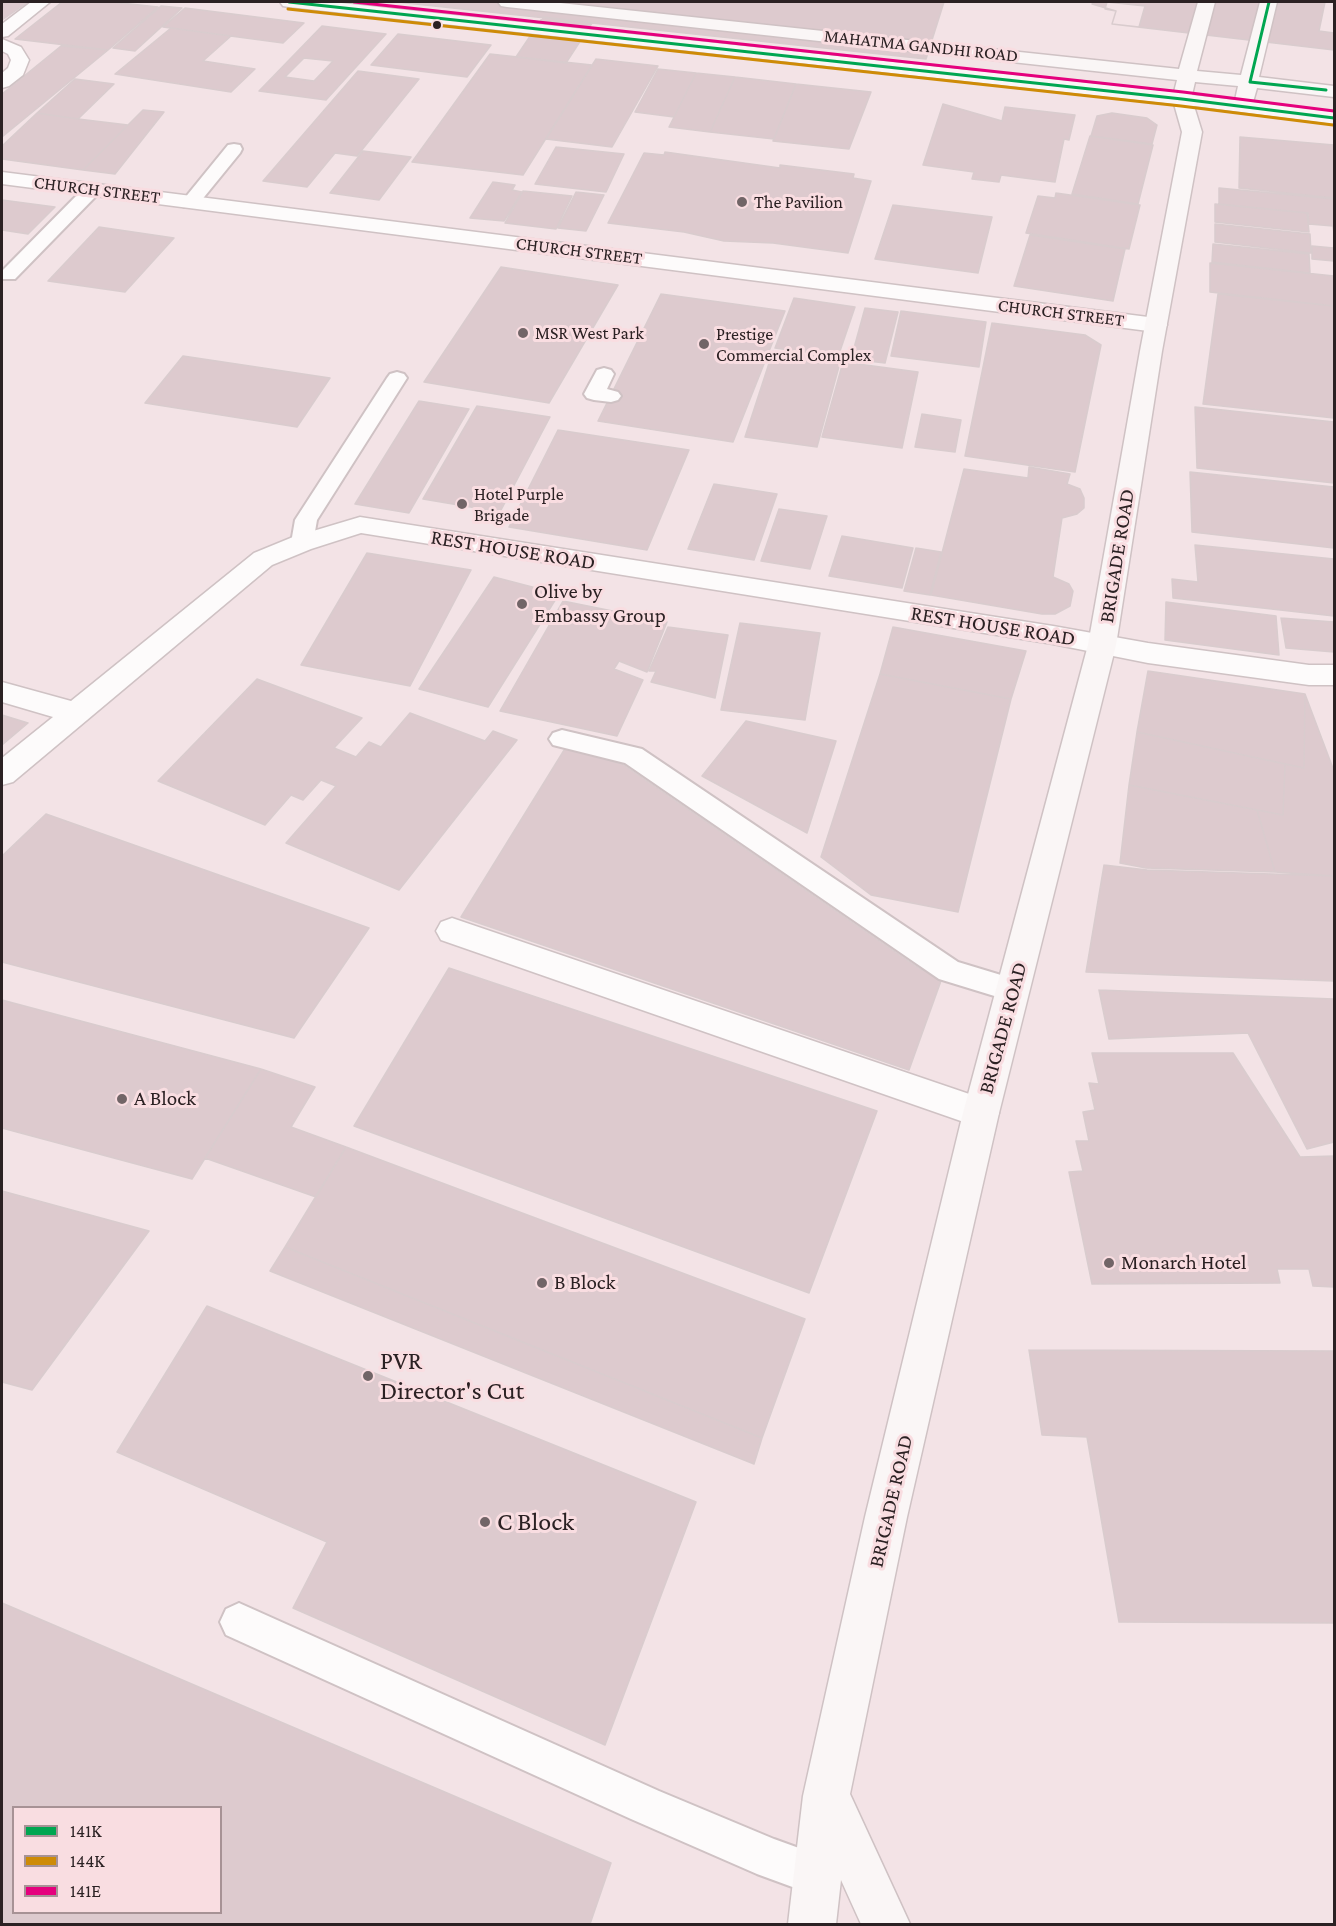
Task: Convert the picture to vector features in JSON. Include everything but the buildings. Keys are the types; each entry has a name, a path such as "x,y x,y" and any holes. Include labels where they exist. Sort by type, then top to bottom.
{"main road":[{"name":"MAHATMA GANDHI ROAD","path":"290,2 1182,99 1335,118"},
{"name":"MAHATMA GANDHI ROAD","path":"507,2 1335,90"},
{"path":"1182,99 1207,2"},
{"path":"1192,132 1243,106 1269,2"},
{"name":"BRIGADE ROAD","path":"812,1924 826,1796 886,1517 981,1113 1102,645 1156,325 1192,132 1182,99"},
{"path":"826,1796 886,1924"}],"street":[{"path":"2,32 40,2"},
{"path":"2,44 15,51 20,60 16,70 2,82"},
{"name":"CHURCH STREET","path":"2,178 1156,325"},
{"name":"REST HOUSE ROAD","path":"2,774 263,559 303,543 360,525 1102,645 1309,675 1335,675"},
{"path":"2,692 76,713"},
{"path":"452,931 981,1113"}],"lane":[{"path":"190,202 234,150"},
{"path":"8,275 92,190"},
{"path":"604,374 594,394 611,396"},
{"path":"303,543 306,520 397,378"},
{"path":"562,739 633,756 949,971 1014,990"},
{"path":"238,1622 645,1805 817,1875"}],"transit line":[{"name":"141K","path":"289,2 1182,99 1334,118"},
{"name":"141E","path":"354,2 1183,92 1334,111"},
{"name":"141K","path":"1269,2 1250,82 1326,90"},
{"name":"144K","path":"288,9 1181,106 1333,125"}],"place":[{"name":"The Pavilion","path":"742,202"},
{"name":"MSR West Park","path":"523,333"},
{"name":"Prestige Commercial Complex","path":"704,344"},
{"name":"Hotel Purple Brigade","path":"462,504"},
{"name":"Olive by Embassy Group","path":"522,604"},
{"name":"A Block","path":"122,1099"},
{"name":"Monarch Hotel","path":"1109,1263"},
{"name":"B Block","path":"542,1283"},
{"name":"PVR Director's Cut","path":"368,1376"},
{"name":"C Block","path":"485,1522"}]}
